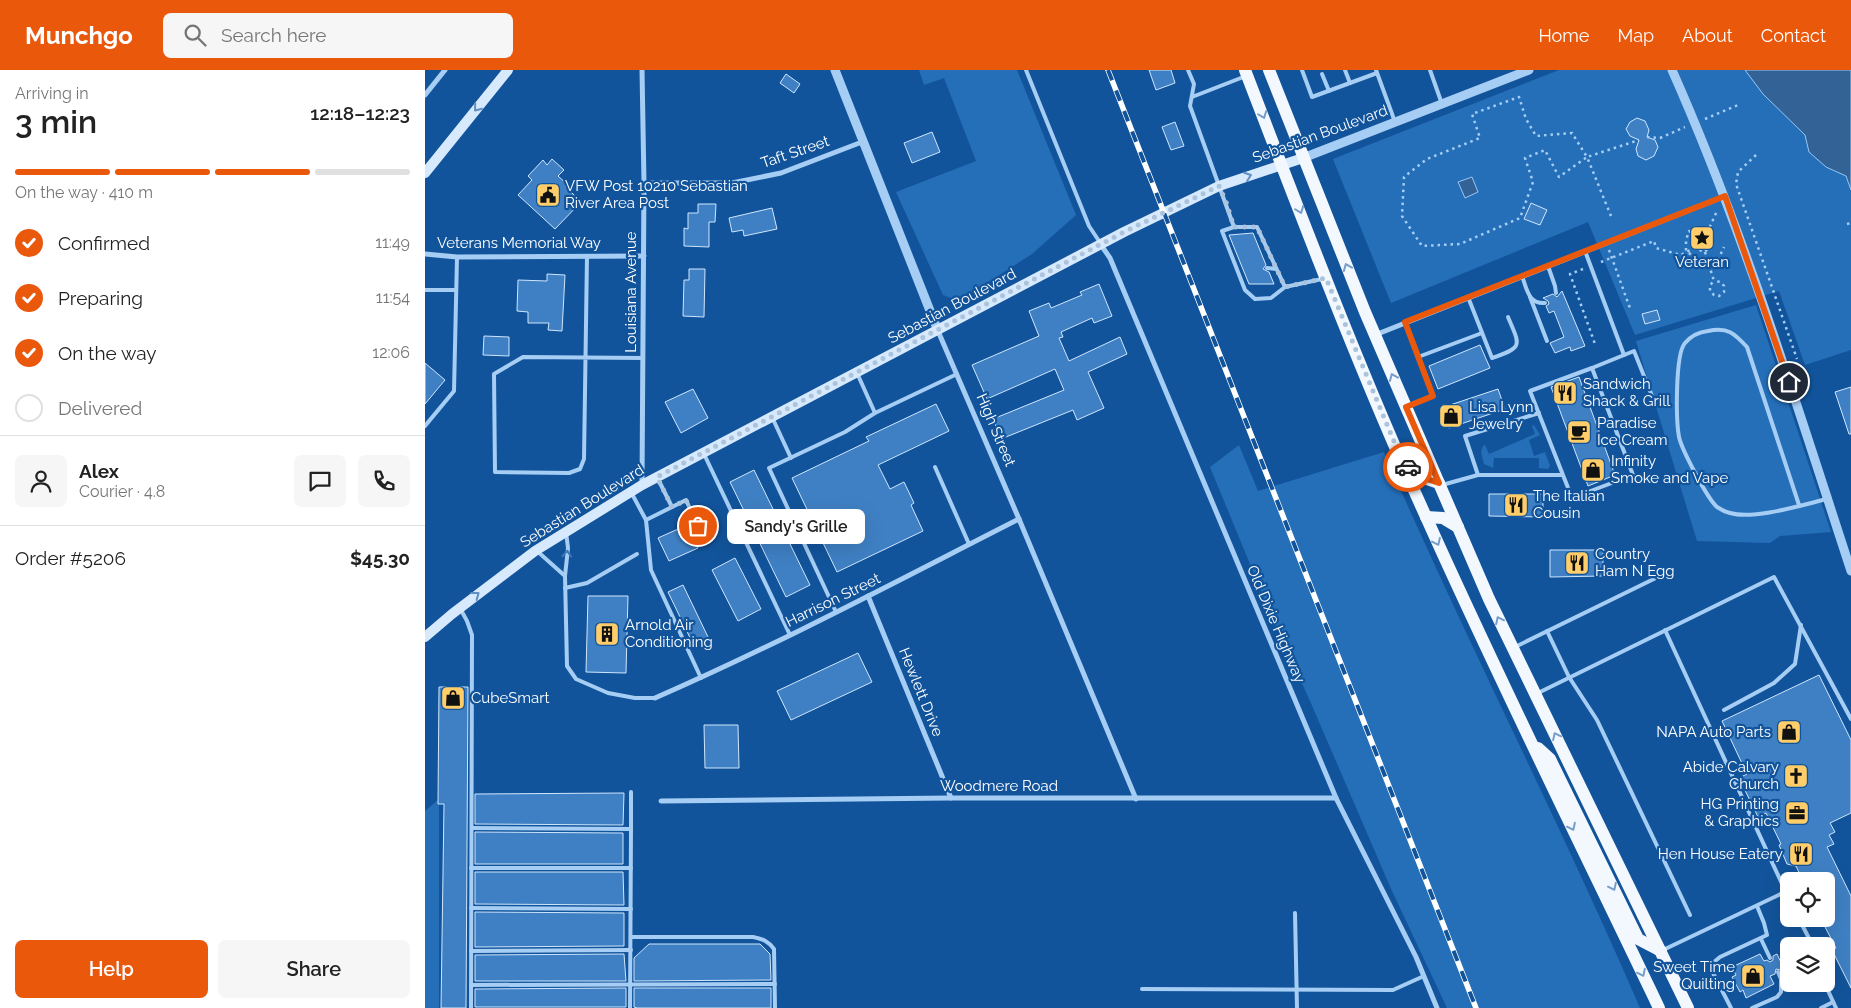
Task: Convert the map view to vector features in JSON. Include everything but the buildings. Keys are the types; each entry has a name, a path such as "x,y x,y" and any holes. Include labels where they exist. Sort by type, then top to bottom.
{"main road":[{"path":"425,173 508,70"},
{"path":"1269,70 1374,335 1489,599 1687,1008"},
{"path":"1246,73 1326,278 1426,517 1659,1008"},
{"name":"Sebastian Boulevard","path":"425,637 536,550 642,485 1124,232 1219,186 1303,158"},
{"path":"1403,463 1421,477 1439,485"},
{"path":"1426,517 1443,518 1457,527"},
{"path":"1530,739 1550,759 1638,939 1661,951"}],"street":[{"path":"425,94 445,70"},
{"name":"Louisiana Avenue","path":"642,70 644,183 642,485"},
{"name":"High Street","path":"835,70 938,331 1136,799"},
{"name":"Sebastian Boulevard","path":"1303,158 1529,70"},
{"path":"1672,70 1725,196 1851,571"},
{"name":"Taft Street","path":"644,183 732,183 781,173 862,142"},
{"path":"1374,335 1725,196"},
{"name":"Old Dixie Highway","path":"1101,245 1113,267 1336,798 1371,865 1424,976 1437,1008"},
{"name":"Veterans Memorial Way","path":"425,254 457,257 644,256"},
{"name":"Harrison Street","path":"655,698 790,635 1019,519"},
{"name":"Hewlett Drive","path":"868,596 951,798"},
{"name":"Woodmere Road","path":"661,801 951,798 1336,798"}],"lane":[{"path":"1025,70 1089,226 1101,245"},
{"path":"1188,70 1194,84 1190,106 1234,227"},
{"path":"1301,70 1312,97 1377,72 1395,122"},
{"path":"1345,70 1350,83"},
{"path":"1430,70 1442,104"},
{"path":"1192,96 1246,73"},
{"path":"1322,74 1329,91"},
{"path":"1285,287 1257,227 1234,227 1222,232 1245,290 1255,298 1271,298 1285,287 1326,278"},
{"path":"1229,249 1235,250"},
{"path":"1260,250 1268,250"},
{"path":"1585,252 1624,355"},
{"path":"587,256 585,358 584,460 580,469 569,473 495,472 494,374 523,357 585,358 643,358"},
{"path":"425,426 453,390 457,257"},
{"path":"1548,266 1556,293"},
{"path":"1237,268 1242,268"},
{"path":"1267,268 1277,269"},
{"path":"1522,276 1547,341"},
{"path":"425,290 455,290"},
{"path":"1468,297 1492,358 1510,352 1516,347 1518,341 1509,317"},
{"path":"1529,297 1535,303 1545,304"},
{"path":"1405,322 1433,396 1406,407"},
{"path":"1799,506 1747,347 1734,333 1717,329 1699,332 1684,344 1678,363 1678,424 1679,438 1705,492 1717,507 1731,513 1749,516 1799,506 1827,499"},
{"path":"1418,357 1482,333"},
{"path":"1592,368 1633,475 1572,498 1530,391 1634,351 1654,401"},
{"path":"857,373 875,413"},
{"path":"836,612 769,468 845,432 875,413 957,374"},
{"path":"1479,475 1465,436 1539,413"},
{"path":"772,417 791,458"},
{"path":"703,453 790,635"},
{"path":"935,467 969,544"},
{"path":"1439,485 1479,475 1563,475"},
{"path":"657,477 672,507"},
{"path":"631,492 646,520 651,570 701,678"},
{"path":"646,520 686,500 704,539"},
{"path":"566,532 568,548 565,576 567,666 576,679 608,693 635,698 655,698"},
{"path":"536,550 565,576"},
{"path":"565,588 587,583 637,554"},
{"path":"1513,648 1664,574"},
{"path":"1535,694 1774,577 1851,719"},
{"path":"460,608 472,634 471,1008"},
{"path":"1724,710 1774,683 1795,664 1801,624"},
{"path":"1665,630 1780,881"},
{"path":"1547,631 1569,677 1597,720 1690,915"},
{"path":"630,1008 631,792"},
{"path":"472,828 631,830"},
{"path":"471,868 631,868"},
{"path":"1661,951 1780,894"},
{"path":"1731,1008 1712,971 1715,962 1730,952 1767,935 1757,906"},
{"path":"471,908 631,909"},
{"path":"1295,913 1297,1008"},
{"path":"631,937 753,937 763,939 770,943 774,949 775,1008"},
{"path":"1761,939 1770,958"},
{"path":"471,951 631,950"},
{"path":"1752,1008 1777,997 1781,992 1781,979 1778,972"},
{"path":"1142,989 1393,990 1424,976"},
{"path":"471,985 775,984"},
{"path":"1829,992 1836,1008"},
{"path":"1821,1008 1833,1002"}],"path":[{"path":"1611,216 1587,157 1572,133 1536,136 1526,119 1519,97 1472,114 1481,138 1427,159 1404,177 1402,216 1422,246 1460,244 1520,218 1533,182 1525,158 1545,150 1559,177 1587,157 1639,140"},
{"path":"1701,120 1738,105"},
{"path":"1647,136 1659,138 1689,126"},
{"path":"1756,155 1738,172 1736,184 1797,359"},
{"path":"1707,233 1717,211"},
{"path":"1847,224 1851,223"},
{"path":"1686,251 1686,240 1689,231 1696,236"},
{"path":"1696,236 1707,233"},
{"path":"1705,252 1713,243 1707,233"},
{"path":"1694,248 1696,236"},
{"path":"1601,262 1654,242 1656,248 1681,255 1694,248 1705,252"},
{"path":"1686,251 1696,258 1717,262 1724,248"},
{"path":"1609,250 1631,311"},
{"path":"1705,252 1714,281"},
{"path":"1584,268 1571,274 1595,344"},
{"path":"1714,281 1721,282 1724,286 1724,292 1719,296 1714,295 1710,291 1710,285 1714,281"}],"shaded area":[{"path":"919,70 1017,70 1076,215 1032,254 959,301 943,295 896,192 976,161 944,78 924,85"},
{"path":"1559,70 1745,70 1763,94 1805,135 1809,152 1826,167 1846,176 1851,190 1851,350 1805,365 1779,291 1635,335 1588,222 1391,303 1333,159"},
{"path":"1745,70 1851,70 1851,190 1846,176 1826,167 1809,152 1805,135 1763,94"},
{"path":"1472,177 1478,192 1465,198 1458,182"},
{"path":"1756,305 1831,532 1780,536 1770,543 1697,541 1636,341"},
{"path":"1534,425 1540,435 1529,440 1534,456 1545,452 1550,466 1548,469 1539,468 1539,458 1494,458 1493,468 1484,464 1481,452 1483,446 1485,445 1489,454 1535,434 1532,426"},
{"path":"1239,445 1258,491 1384,452 1640,1008 1447,1008 1392,891 1271,615 1210,467"},
{"path":"439,799 439,1008 425,1008 425,811"}],"railway":[{"path":"1108,70 1476,1008"}],"way so far":[{"path":"698,526 686,500 672,507 657,477 1124,232 1219,186 1234,227 1257,227 1285,287 1326,278 1403,463 1408,467"}],"place":[{"name":"VFW Post 10210 Sebastian River Area Post","path":"548,195"},
{"name":"Veteran","path":"1702,238"},
{"name":"Sandwich Shack & Grill","path":"1565,393"},
{"name":"Lisa Lynn Jewelry","path":"1451,416"},
{"name":"Paradise Ice Cream","path":"1579,432"},
{"name":"Infinity Smoke and Vape","path":"1593,470"},
{"name":"The Italian Cousin","path":"1516,505"},
{"name":"Sandy's Grille","path":"698,526"},
{"name":"Country Ham N Egg","path":"1577,563"},
{"name":"Arnold Air Conditioning","path":"607,634"},
{"name":"CubeSmart","path":"453,698"},
{"name":"NAPA Auto Parts","path":"1789,732"},
{"name":"Abide Calvary Church","path":"1796,776"},
{"name":"HG Printing & Graphics","path":"1797,813"},
{"name":"Hen House Eatery","path":"1801,854"},
{"name":"Sweet Time Quilting","path":"1753,976"}],"route":[{"path":"1408,467 1421,477 1431,482 1439,483 1406,407 1433,396 1405,322 1725,196 1789,382"}]}
